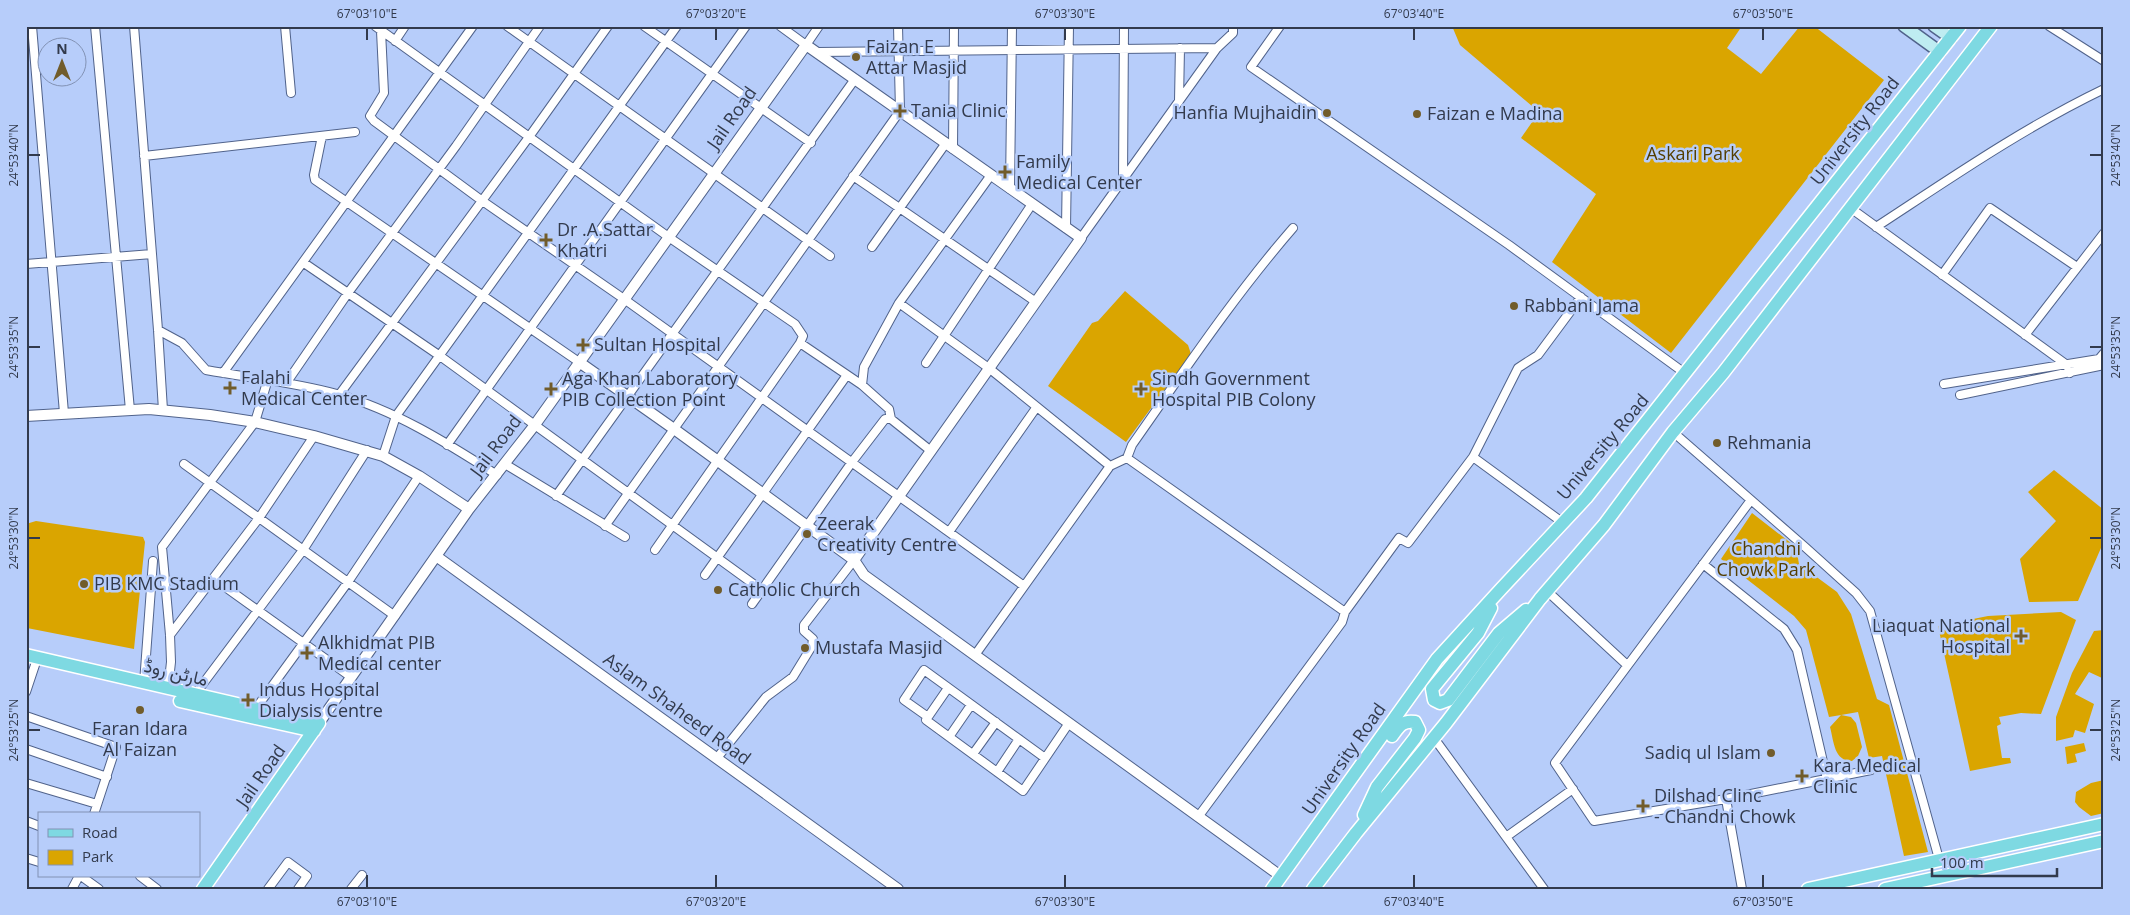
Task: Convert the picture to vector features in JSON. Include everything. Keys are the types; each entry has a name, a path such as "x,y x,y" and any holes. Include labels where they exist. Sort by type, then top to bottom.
{"main road":[{"path":"1904,26 1940,52"},
{"path":"1934,26 1951,38"},
{"name":"University Road","path":"1272,889 1437,660 1500,588 1586,498 1960,26"},
{"path":"1314,889 1321,883 1356,833 1504,650 1543,595 1604,525 1673,432 1723,373 1990,26"},
{"path":"1500,588 1478,633 1432,689 1434,700 1440,703 1448,700 1499,633 1543,595"},
{"name":"مارٹن روڈ","path":"26,655 168,689 192,699"},
{"path":"31,664 316,727"},
{"path":"1356,833 1377,787 1415,738 1419,730 1415,722 1408,720 1402,723 1381,751 1357,770"},
{"name":"Jail Road","path":"203,883 316,727"},
{"path":"1808,889 2104,824"},
{"path":"2072,831 2076,847"},
{"path":"1885,889 2104,841"}],"street":[{"path":"32,26 64,414"},
{"path":"96,26 130,410"},
{"path":"134,26 163,410"},
{"path":"285,26 291,93"},
{"path":"395,41 405,26"},
{"path":"223,373 473,26"},
{"path":"507,26 830,256"},
{"path":"287,382 348,293 540,26"},
{"path":"339,395 529,137 608,26"},
{"path":"644,26 810,142"},
{"path":"383,456 396,416 677,26"},
{"path":"447,445 746,26"},
{"path":"780,26 1080,238"},
{"name":"Jail Road","path":"316,727 469,509 534,426 624,299 670,238 819,26"},
{"path":"605,526 900,111 898,26"},
{"path":"872,247 899,207 950,146 954,26"},
{"path":"1010,189 1012,26"},
{"path":"1066,228 1069,26"},
{"path":"1123,180 1124,26"},
{"path":"717,758 766,696 793,677 812,646 813,639 804,631 804,625 854,560 990,369 1080,238 1217,48 1233,33 1233,26"},
{"path":"1280,26 1251,67 1582,297 1686,374"},
{"path":"2049,26 2104,61"},
{"path":"378,28 574,170 795,324 803,336 762,398 654,550"},
{"path":"378,28 384,93 370,118 481,200 673,333 1024,586"},
{"path":"1180,48 1180,101"},
{"path":"817,52 1217,48"},
{"path":"556,496 855,79"},
{"path":"1876,227 2003,144 2065,108 2104,89"},
{"path":"144,156 355,132"},
{"path":"322,136 314,178 347,203 392,232 674,429 854,560 864,575 1282,877"},
{"path":"862,385 864,367 899,303 991,175"},
{"path":"853,176 1036,302"},
{"path":"926,364 946,337 1032,204"},
{"path":"1849,208 2067,365 2070,373"},
{"path":"1942,275 1990,208 2077,267"},
{"path":"975,654 1110,466 1127,458 1132,445 1224,315 1261,264 1293,228"},
{"path":"2025,335 2104,233"},
{"path":"26,264 152,254"},
{"path":"304,263 440,356 763,591"},
{"path":"1198,817 1342,622 1345,612 1399,538 1408,543 1473,458 1518,368 1538,355 1582,297"},
{"path":"899,303 990,369 1110,466"},
{"path":"158,330 182,343 206,370 287,382 339,395 396,416 497,475"},
{"path":"800,343 862,385 889,408 891,419"},
{"path":"1944,384 2099,359 2104,353"},
{"path":"1960,395 2104,365"},
{"path":"705,575 847,375"},
{"path":"168,689 171,662 170,635 162,547 255,422 268,379"},
{"path":"949,532 1036,408"},
{"path":"26,416 163,410 255,422 367,450 383,456 419,476 469,509"},
{"path":"752,604 763,591 852,462 885,419 891,419 931,451"},
{"path":"1673,432 1856,593 1870,611 1939,859"},
{"path":"170,635 259,518 314,436"},
{"path":"192,699 303,550 367,450"},
{"path":"1127,458 1345,612"},
{"path":"1473,458 1562,522"},
{"path":"184,464 395,616"},
{"path":"505,464 625,537"},
{"path":"253,712 348,582 419,476"},
{"path":"1751,500 1555,763 1594,821 1726,800 1871,770"},
{"name":"Aslam Shaheed Road","path":"436,556 898,889"},
{"path":"144,684 153,561"},
{"path":"1703,564 1784,629 1797,650 1827,779"},
{"path":"214,579 352,677"},
{"path":"1543,595 1627,665"},
{"path":"26,692 31,664"},
{"path":"928,717 904,700 924,670 1045,758"},
{"path":"948,688 926,720 1023,791 1069,723"},
{"path":"949,737 971,705"},
{"path":"26,716 116,747 95,812"},
{"path":"973,754 996,722"},
{"path":"1434,738 1544,889"},
{"path":"997,772 1019,739"},
{"path":"26,749 107,777"},
{"path":"26,783 97,804"},
{"path":"1506,837 1572,789"},
{"path":"1726,800 1742,889"},
{"path":"26,821 38,826"},
{"path":"26,858 38,862"},
{"path":"268,889 288,862 307,876 298,889"},
{"path":"352,889 362,875"},
{"path":"72,889 79,878"},
{"path":"83,878 99,889"},
{"path":"143,878 157,889"}],"green space":[{"name":"Askari Park","path":"1452,26 1742,26 1727,48 1761,74 1800,26 1814,26 1884,80 1671,353 1552,262 1596,194 1521,138 1539,112 1460,45"},
{"path":"1125,291 1188,345 1191,354 1126,442 1048,386 1092,323 1098,321"},
{"path":"2054,470 2104,510 2104,541 2078,601 2029,602 2020,559 2056,521 2028,492"},
{"name":"Chandni Chowk Park","path":"1752,513 1796,547 1799,564 1837,592 1851,614 1877,699 1889,705 1928,852 1904,856 1882,756 1869,758 1858,712 1829,717 1806,630 1794,616 1721,559"},
{"name":"PIB KMC Stadium","path":"36,521 143,537 145,542 134,649 27,628 26,524"},
{"path":"2061,612 2076,620 2041,714 2021,713 1999,717 2001,724 1997,726 2002,758 2010,758 2011,763 1970,771 1938,626 1988,616"},
{"path":"2104,630 2104,674 2102,678 2089,672 2075,694 2094,704 2085,733 2075,730 2073,737 2056,741 2056,717 2072,673 2094,631"},
{"path":"1841,715 1851,717 1856,723 1862,747 1858,756 1852,761 1842,758 1838,754 1830,727"},
{"path":"2084,743 2086,751 2075,754 2077,762 2067,764 2065,747"},
{"path":"2104,780 2104,813 2091,816 2075,802 2076,792 2091,783"}],"place":[{"name":"Faizan E Attar Masjid","path":"856,57"},
{"name":"Tania Clinic","path":"900,111"},
{"name":"Hanfia Mujhaidin","path":"1327,113"},
{"name":"Faizan e Madina","path":"1417,114"},
{"name":"Family Medical Center","path":"1005,172"},
{"name":"Dr .A.Sattar Khatri","path":"546,240"},
{"name":"Rabbani Jama","path":"1514,306"},
{"name":"Sultan Hospital","path":"583,345"},
{"name":"Falahi Medical Center","path":"230,388"},
{"name":"Aga Khan Laboratory PIB Collection Point","path":"551,389"},
{"name":"Sindh Government Hospital PIB Colony","path":"1141,389"},
{"name":"Rehmania","path":"1717,443"},
{"name":"Zeerak Creativity Centre","path":"807,534"},
{"name":"PIB KMC Stadium","path":"84,584"},
{"name":"Catholic Church","path":"718,590"},
{"name":"Liaquat National Hospital","path":"2021,636"},
{"name":"Mustafa Masjid","path":"805,648"},
{"name":"Alkhidmat PIB Medical center","path":"307,653"},
{"name":"Indus Hospital Dialysis Centre","path":"248,700"},
{"name":"Faran Idara Al Faizan","path":"140,710"},
{"name":"Sadiq ul Islam","path":"1771,753"},
{"name":"Kara Medical Clinic","path":"1802,776"},
{"name":"Dilshad Clinc - Chandni Chowk","path":"1643,806"}]}
